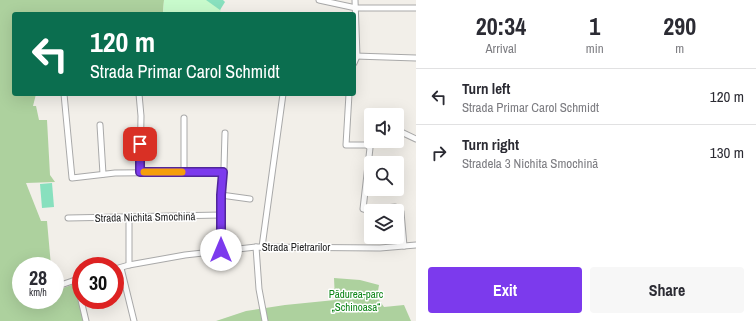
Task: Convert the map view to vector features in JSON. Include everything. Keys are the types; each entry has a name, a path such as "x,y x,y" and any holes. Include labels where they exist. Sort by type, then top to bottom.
{"street":[{"path":"319,0 356,8 416,8"},
{"path":"355,0 356,56 416,58"},
{"path":"64,96 72,178 103,174 140,172 223,172"},
{"path":"139,96 141,116 140,172"},
{"path":"262,247 283,96"},
{"path":"348,96 346,145 367,145 370,148 363,209 399,208 401,212 404,246"},
{"path":"184,118 184,172"},
{"path":"100,125 103,174"},
{"path":"221,250 221,195 225,133"},
{"path":"404,133 416,139"},
{"path":"221,195 250,199"},
{"name":"Strada Nichita Smochină","path":"68,218 221,215"},
{"path":"128,216 129,265"},
{"name":"Strada Pietrarilor","path":"124,267 185,254 256,247 374,248 416,245"},
{"path":"256,247 259,289 265,321"},
{"path":"124,280 134,321"},
{"path":"83,309 86,321"}],"green space":[{"path":"0,0 164,0 163,12 12,12 12,96 36,96 33,106 36,106 39,120 47,120 50,175 55,182 26,183 41,221 47,221 50,257 12,257 12,309 64,309 64,288 72,285 72,309 81,309 83,321 0,321"},
{"path":"164,0 222,0 220,12 163,12"},
{"path":"206,0 223,0 225,2 220,10"},
{"path":"52,183 54,207 42,208 40,184"},
{"name":"Pădurea-parc „Schinoasa“","path":"334,278 360,280 379,285 377,297 384,307 404,305 411,321 216,321 246,311 335,300"}],"slow traffic":[{"path":"144,172 182,172"}],"route":[{"path":"140,144 140,172 223,172 221,195 221,250"}]}
